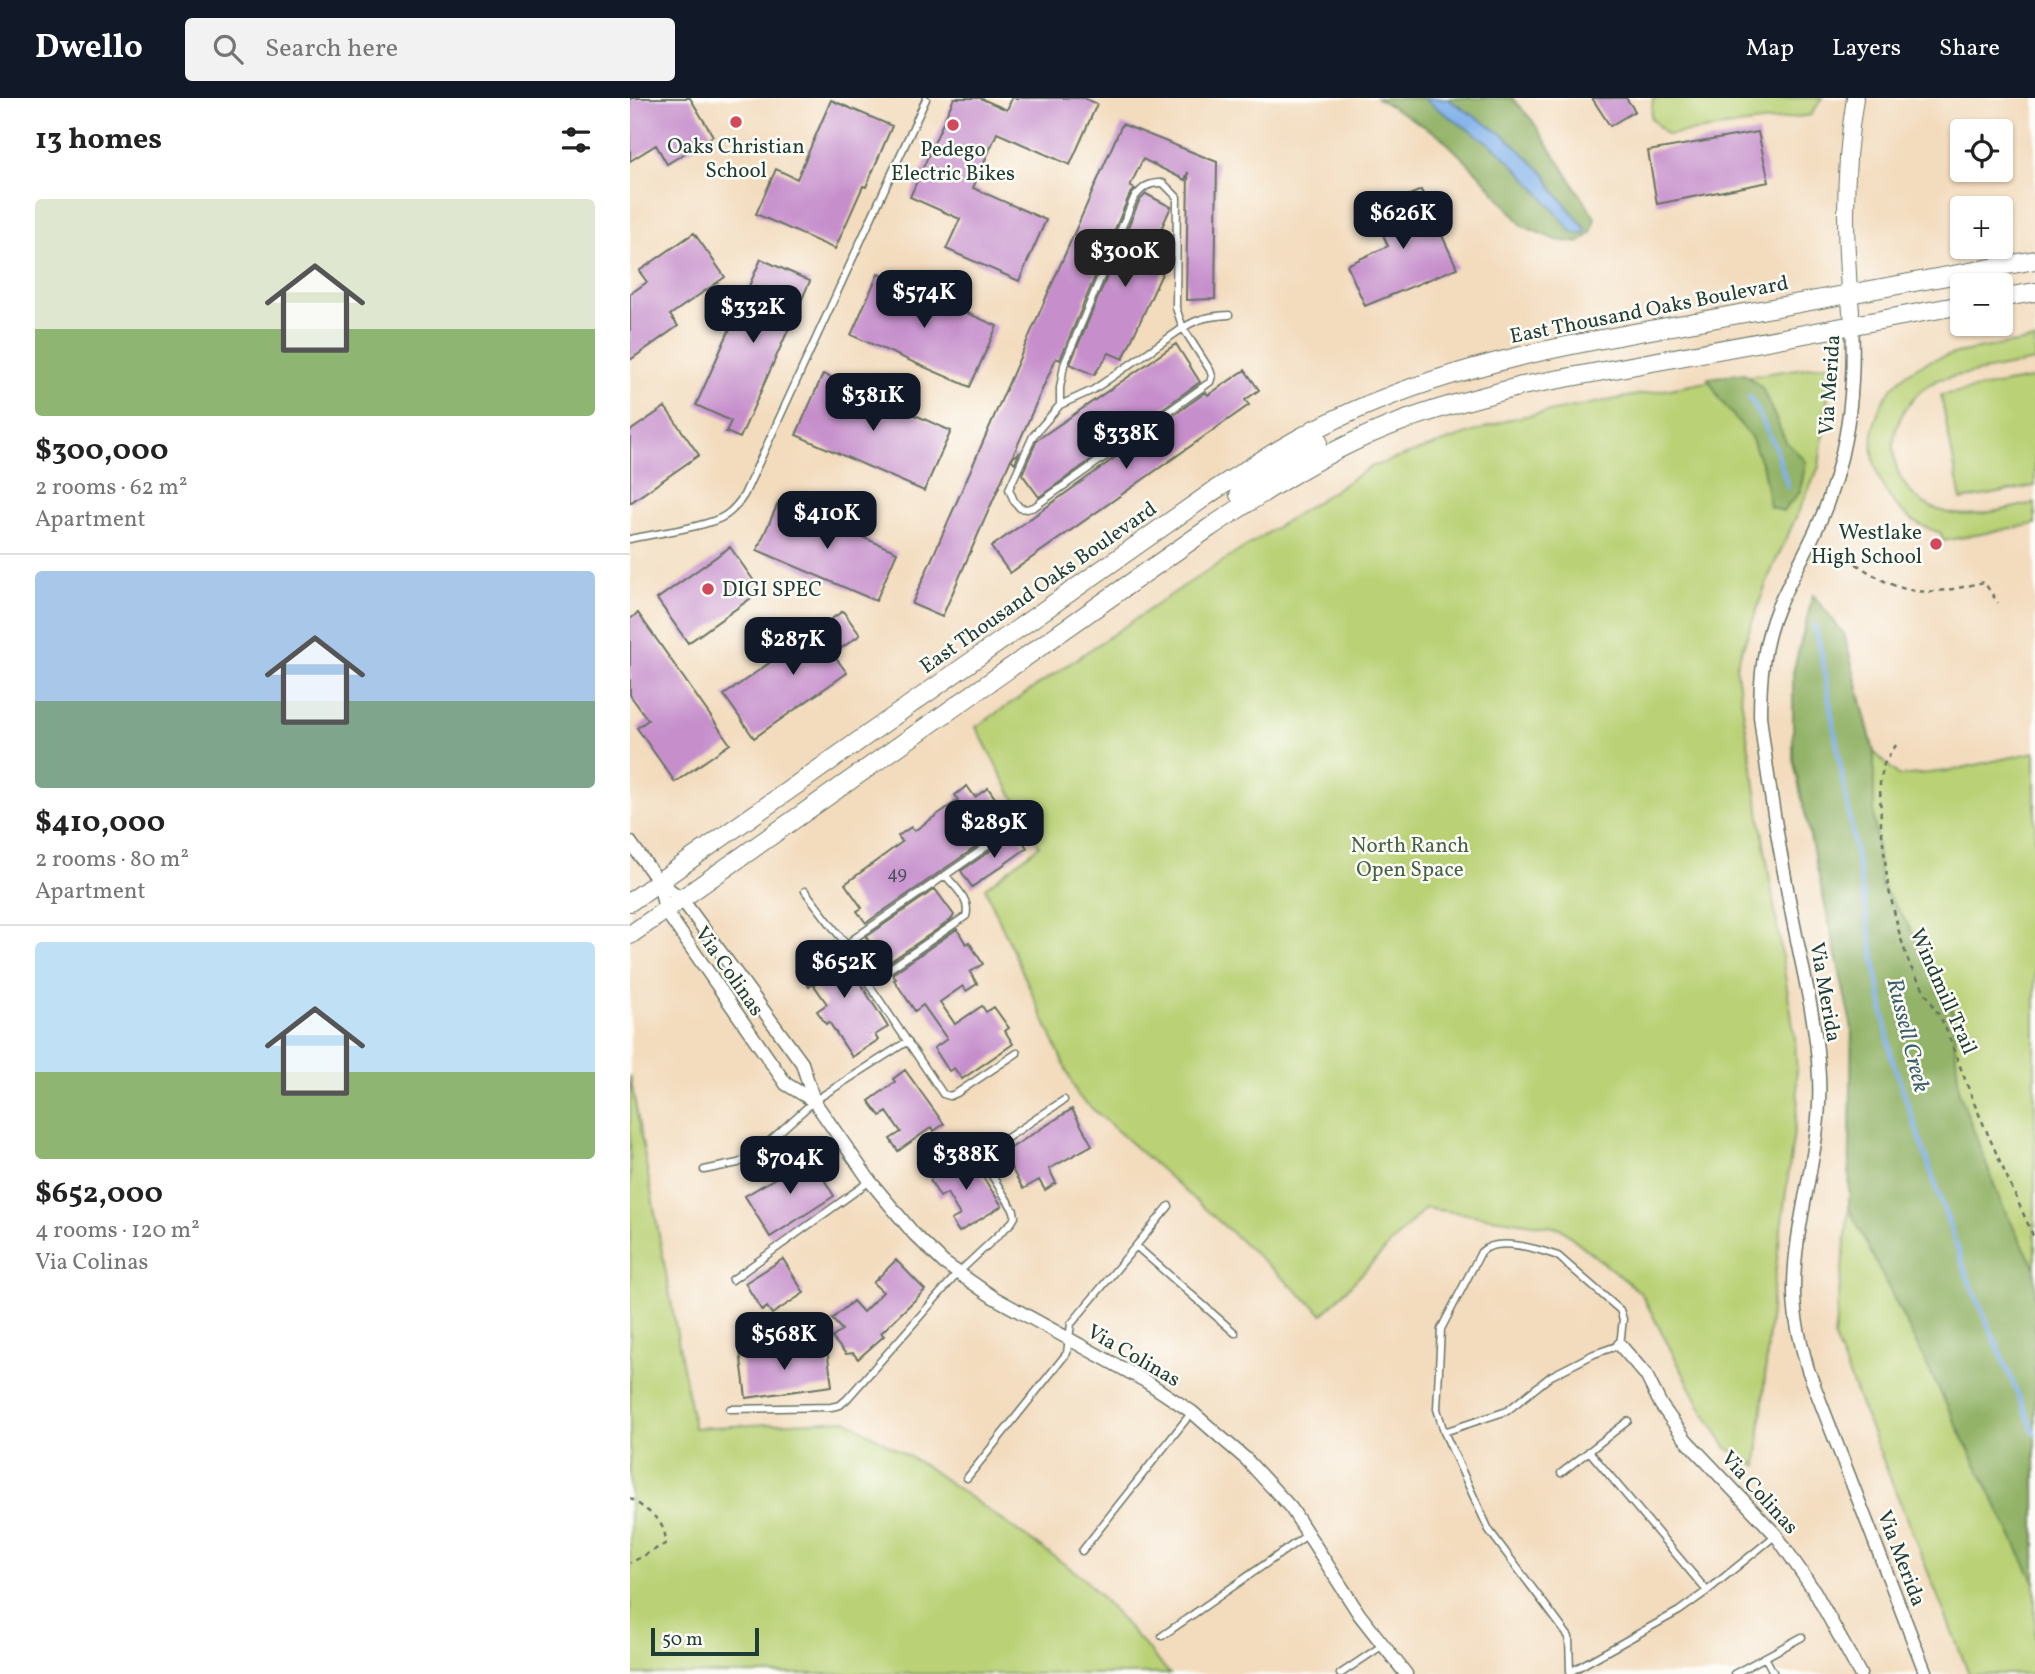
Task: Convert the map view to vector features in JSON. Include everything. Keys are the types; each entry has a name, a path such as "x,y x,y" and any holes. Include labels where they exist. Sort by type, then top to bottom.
{"main road":[{"name":"East Thousand Oaks Boulevard","path":"630,935 1209,528 1302,469 1352,442 1413,417 1465,400 1851,310 2035,260"},
{"path":"2013,296 2035,292"},
{"name":"East Thousand Oaks Boulevard","path":"630,902 1215,490 1314,429 1359,408 1417,386 1537,350 1851,310 1950,306"},
{"path":"1209,528 1224,504 1316,445 1318,441 1314,429"}],"street":[{"path":"1851,310 1845,226 1845,172 1855,98"},
{"name":"Via Merida","path":"1851,310 1853,386 1849,425 1840,467 1827,505 1778,607 1762,664 1760,716 1812,1020 1819,1079 1813,1146 1795,1256 1793,1291 1798,1332 1808,1370 1926,1674"},
{"name":"Via Colinas","path":"630,842 659,882 681,898 802,1063 814,1101 870,1181 914,1234 958,1273 993,1297 1147,1382 1192,1412 1246,1460 1309,1533 1359,1614 1406,1674"},
{"name":"Via Colinas","path":"659,882 665,910 786,1084 814,1101"},
{"name":"Via Colinas","path":"1620,1345 1646,1375 1661,1405 1686,1440 1776,1535 1821,1603 1860,1674"}],"lane":[{"path":"630,539 710,523 737,505 926,99"},
{"path":"1060,405 1064,365 1134,198 1151,182 1163,183 1174,191 1177,197 1175,296 1183,328 1210,370 1210,382 1034,507 1020,508 1014,502 1009,489 1012,479 1033,436 1060,405 1093,390 1183,328 1202,317 1229,315"},
{"path":"848,947 852,940 1012,829"},
{"path":"869,983 966,916 966,901 946,876"},
{"path":"805,891 848,947 851,958 943,1094 950,1096 1017,1053"},
{"path":"704,1170 738,1163 754,1156 814,1101 908,1041"},
{"path":"730,1409 840,1405 958,1273 1015,1217 1014,1210 984,1163 989,1150 1064,1100"},
{"path":"732,1280 870,1181"},
{"path":"967,1478 1067,1353 1071,1324 1169,1206"},
{"path":"1444,1432 1507,1410 1551,1376 1594,1354 1620,1345 1623,1319 1620,1310 1558,1256 1545,1251 1500,1243 1486,1246 1480,1252 1441,1329 1437,1409 1444,1432 1489,1530 1569,1637 1570,1672 1650,1629 1707,1591 1776,1535"},
{"path":"1136,1246 1235,1333"},
{"path":"1082,1551 1192,1412"},
{"path":"1562,1473 1628,1421"},
{"path":"1589,1451 1707,1591"},
{"path":"1162,1636 1309,1533"},
{"path":"1734,1674 1802,1637"},
{"path":"1340,1674 1383,1645"},
{"path":"1765,1657 1774,1674"}],"path":[{"path":"1832,547 1892,587 1934,593 1984,582 1998,603"},
{"name":"Windmill Trail","path":"1896,745 1884,764 1880,783 1881,825 1888,886 1900,936 1910,966 1944,1024 1974,1103 2035,1240"},
{"path":"630,1498 659,1522 667,1537 665,1544 658,1550 630,1563"}],"green space":[{"path":"1377,98 1512,98 1532,120 1595,218 1591,233 1579,243 1556,240 1523,226 1480,175 1439,135"},
{"path":"1653,98 1822,98 1811,115 1667,135 1651,118"},
{"path":"2035,340 2035,361 1940,379 1920,392 1905,409 1897,428 1894,449 1897,469 1907,487 1922,502 1945,512 1967,515 2035,503 2035,524 1943,541 1941,533 1915,521 1894,503 1881,481 1873,457 1873,431 1881,406 1896,384 1919,366 1960,352"},
{"name":"North Ranch Open Space","path":"1832,364 1819,467 1770,574 1736,666 1795,1038 1798,1101 1772,1298 1757,1466 1727,1448 1702,1409 1641,1293 1560,1228 1425,1208 1323,1314 1078,1096 985,888 1039,846 976,727 1184,586 1371,467 1511,419 1701,383"},
{"path":"1744,373 1762,388 1786,442 1806,461 1800,492 1783,511 1770,507 1763,468 1751,437 1720,400 1708,378"},
{"path":"2035,378 2035,486 1961,500 1941,395"},
{"path":"1813,595 1844,634 1874,752 1899,776 1948,771 2035,752 2035,1674 1969,1674 1834,1338 1849,1208 1852,1028 1793,758 1793,673"},
{"path":"1813,595 1844,634 1874,752 1874,819 1881,885 1907,923 1952,1008 1959,1092 2001,1203 2035,1268 2035,1583 1849,1208 1852,1028 1793,758 1793,673"},
{"path":"630,1075 694,1428 846,1420 927,1467 1084,1578 1170,1674 630,1674"}],"water":[{"path":"1424,98 1446,98 1504,135 1547,176 1552,188 1586,229 1585,234 1573,233 1526,178 1495,148"}],"building":[{"path":"630,98 690,98 713,136 667,164 656,145 630,161"},
{"path":"954,98 980,98 1007,110 1012,98 1084,98 1097,104 1070,165 997,133 973,188 1046,220 1019,281 946,249 960,219 910,197"},
{"path":"1592,98 1626,98 1635,111 1610,126"},
{"path":"831,100 892,126 835,249 756,214 776,169 797,179"},
{"path":"1122,124 1217,162 1215,299 1186,300 1188,172 1185,180 1143,159 1130,186 1135,189 1129,196 1060,360 1056,358 1012,458 1019,453 1015,463 1011,459 942,617 912,604"},
{"path":"1758,132 1769,182 1657,204 1648,151"},
{"path":"1421,190 1457,268 1365,306 1347,265 1388,246 1373,211"},
{"path":"1146,194 1171,207 1152,249 1170,256 1123,359 1109,353 1094,375 1070,364 1139,201"},
{"path":"694,233 725,277 670,315 678,326 630,360 630,294 647,282 639,271"},
{"path":"761,259 810,281 740,438 726,432 731,421 696,405"},
{"path":"878,274 997,326 970,387 851,335"},
{"path":"1176,344 1200,382 1039,497 1022,474 1037,440"},
{"path":"1245,370 1259,390 1245,400 1249,405 1010,573 991,547 1206,392 1208,395"},
{"path":"823,374 951,431 924,491 796,435"},
{"path":"665,407 699,455 630,503 630,431"},
{"path":"779,501 897,552 876,601 757,550"},
{"path":"730,547 761,591 688,643 657,599"},
{"path":"843,611 860,635 833,654 847,673 754,738 724,695"},
{"path":"638,613 730,744 675,782 637,728 648,720 630,695 630,619"},
{"path":"967,786 975,797 988,788 1002,808 998,811 1008,825 866,923 857,911 862,908 845,884 902,842 898,836 911,827 914,831 958,800 955,795"},
{"path":"1015,834 1027,848 972,887 961,871"},
{"path":"935,889 954,915 951,920 885,965 866,937"},
{"path":"957,929 983,964 970,972 977,984 966,991 963,986 940,1002 955,1024 982,1006 986,1012 994,1007 1009,1028 1005,1031 1013,1044 962,1079 954,1068 949,1071 934,1048 947,1039 923,1005 915,1011 892,974"},
{"path":"834,942 888,1027 875,1035 878,1040 852,1057 829,1022 826,1024 817,1011 827,1004 813,984 809,987 798,970 823,954 821,951"},
{"path":"905,1070 944,1124 934,1131 932,1127 898,1151 890,1139 901,1132 887,1112 880,1116 869,1101 895,1082 893,1079"},
{"path":"1072,1109 1092,1145 1049,1169 1056,1183 1045,1190 1039,1180 1023,1189 1003,1153"},
{"path":"966,1152 1002,1206 959,1232 951,1220 960,1215 947,1193 940,1197 930,1180 955,1165 952,1160"},
{"path":"808,1153 834,1196 770,1237 745,1196 794,1167 792,1163"},
{"path":"783,1259 804,1293 772,1314 767,1307 762,1311 745,1283"},
{"path":"896,1260 925,1290 881,1333 884,1336 858,1359 853,1353 846,1354 832,1338 842,1330 832,1319 853,1301 863,1312 883,1292 873,1283"},
{"path":"770,1347 771,1356 827,1349 832,1386 746,1398 740,1351"}],"waterway":[{"name":"Russell Creek","path":"1750,397 1775,446 1788,487"},
{"name":"Russell Creek","path":"1814,625 1891,1056 1967,1276 2035,1434"}],"place":[{"name":"Oaks Christian School","path":"736,122"},
{"name":"Pedego Electric Bikes","path":"953,125"},
{"name":"Westlake High School","path":"1936,544"},
{"name":"DIGI SPEC","path":"708,589"}]}
